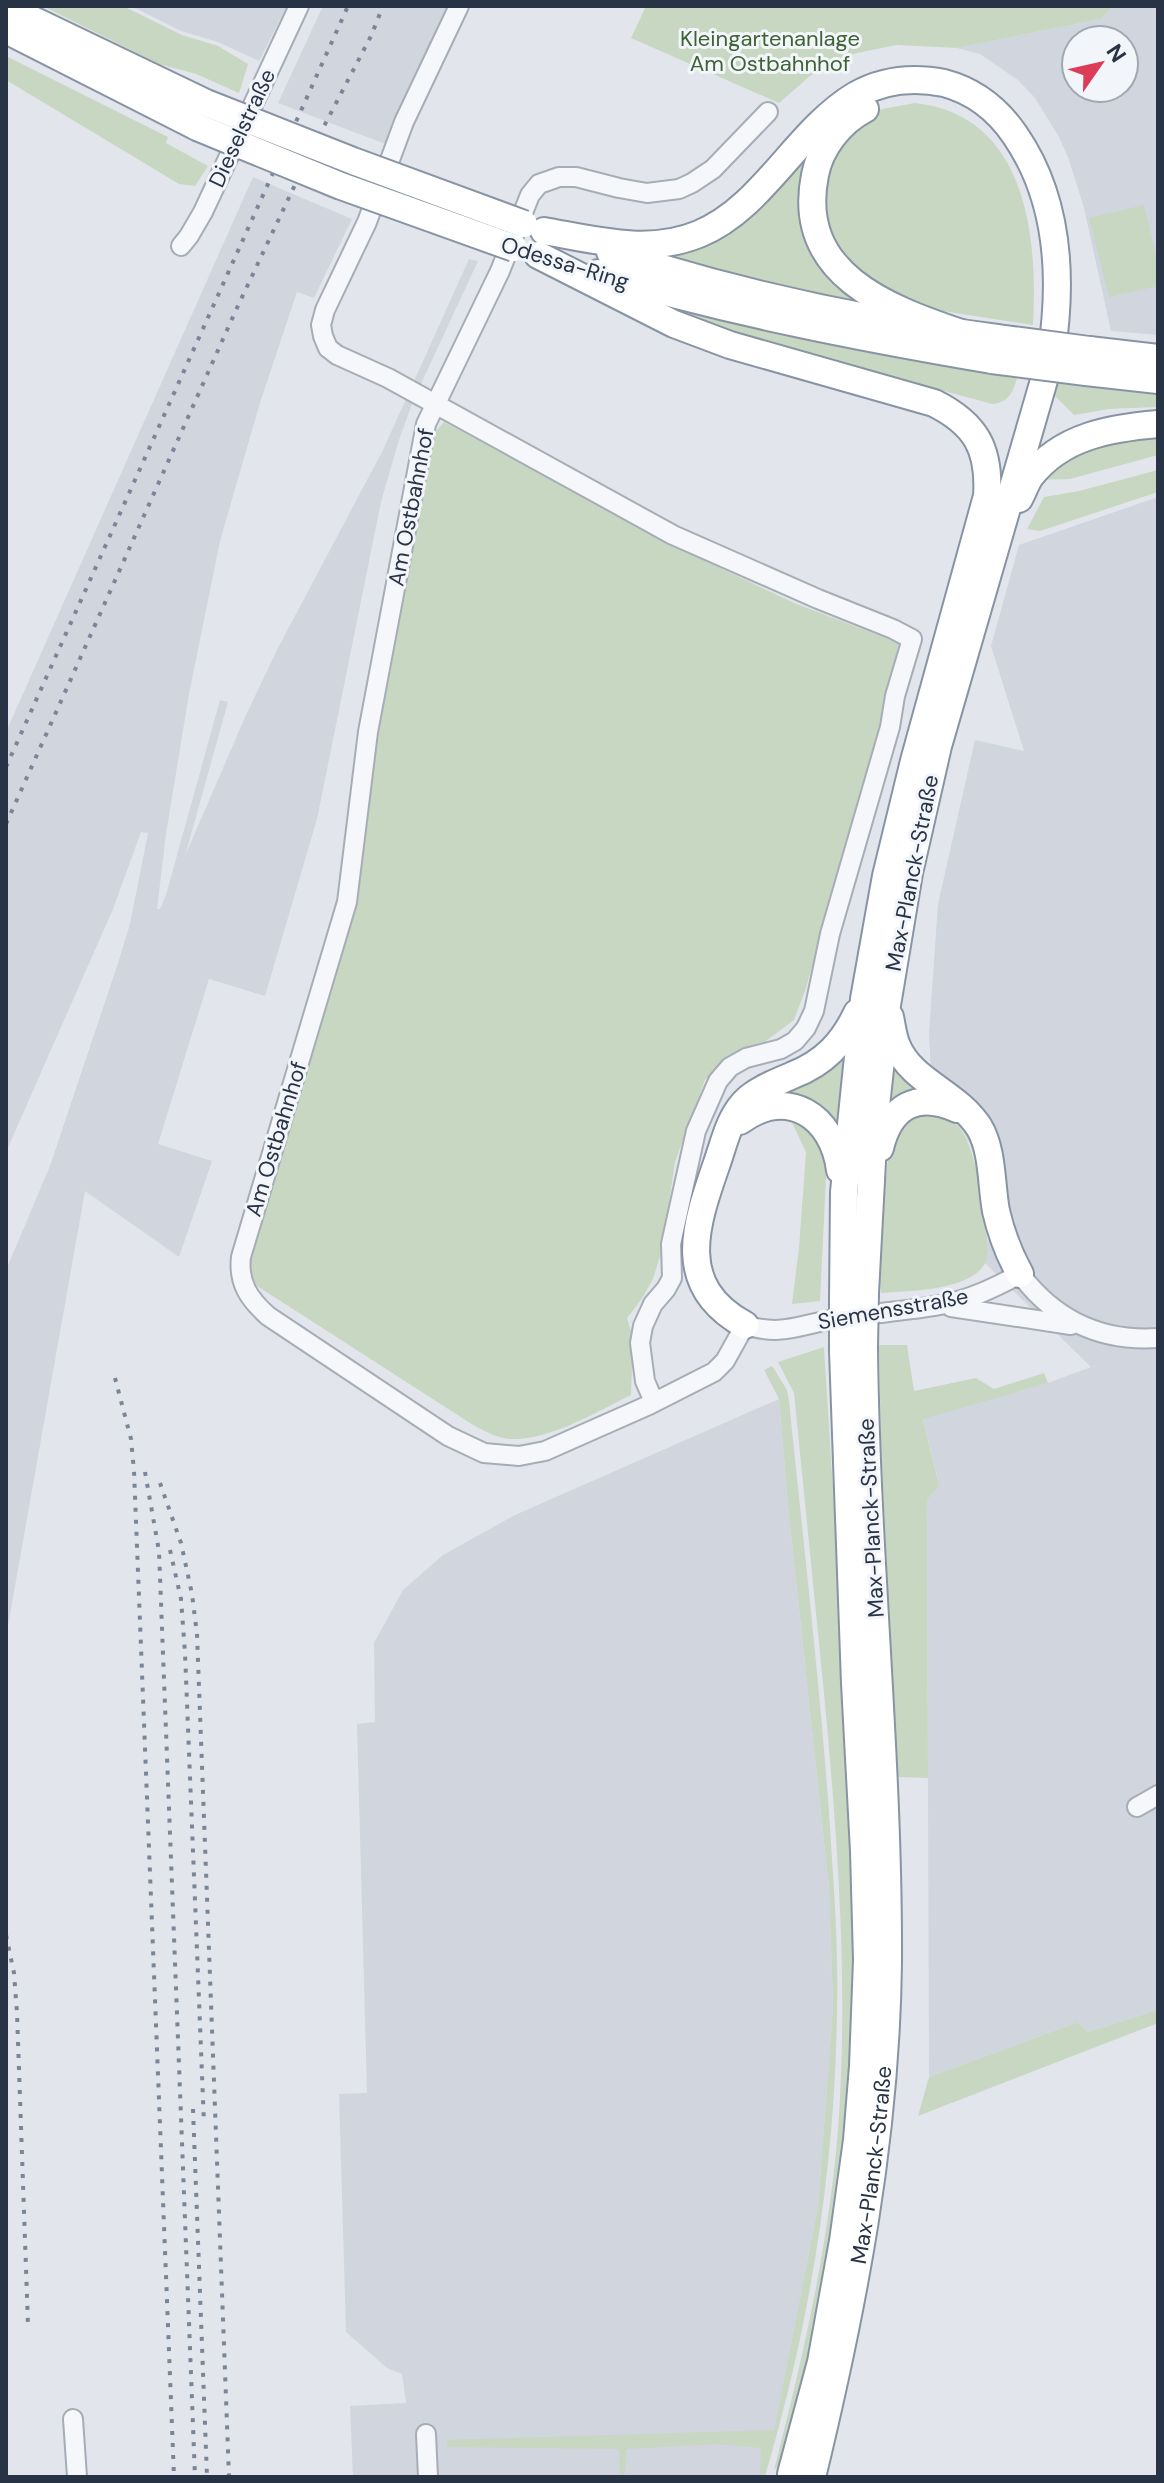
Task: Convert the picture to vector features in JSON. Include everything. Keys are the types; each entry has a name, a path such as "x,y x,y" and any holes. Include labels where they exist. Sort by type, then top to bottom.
{"highway":[{"name":"Odessa-Ring","path":"6,7 202,115"},
{"name":"Odessa-Ring","path":"6,30 202,115 353,161 530,240 664,293 780,322 1088,361 1158,380"},
{"path":"530,240 629,245 681,241 713,227 739,208 820,122 859,94 878,85 912,79 953,86 976,95 1007,124 1036,170 1047,199 1057,264 1056,322 1051,356 991,565"},
{"path":"941,660 996,498 1029,380 1040,322 1040,234 1022,176 996,133 982,119 940,99 916,96 891,99 861,110 826,145 816,169 812,190 813,215 821,242 847,279 865,292 913,317 961,333"},
{"name":"Odessa-Ring","path":"530,240 876,320 961,333 994,349"},
{"path":"530,240 674,324 730,345 934,403 960,418 978,440 985,455 987,496 941,660"},
{"name":"Odessa-Ring","path":"1088,361 1158,358"},
{"path":"991,565 1030,477 1051,457 1072,442 1098,432 1158,424"},
{"name":"Max-Planck-Straße","path":"875,1002 926,794 991,565"},
{"name":"Max-Planck-Straße","path":"801,2476 839,2365 864,2239 884,2060 888,1965 887,1848 853,1349 856,1193 886,876 941,660"},
{"path":"745,1325 718,1307 701,1279 695,1255 698,1222 726,1135 735,1114 748,1099 765,1087 808,1070 834,1050 875,1002 909,1065 960,1104 981,1131 997,1212 1011,1258 1020,1274"},
{"path":"856,1193 892,1117 904,1108 924,1101 946,1104 971,1116"},
{"path":"726,1135 742,1120 768,1106 786,1105 805,1111 819,1121 830,1135 856,1193"}],"street":[{"name":"Dieselstraße","path":"181,246 203,212 299,6"},
{"name":"Am Ostbahnhof","path":"459,6 404,122 367,222 325,310 321,325 328,348 673,535 912,639 830,934 814,1011 795,1041 781,1049 746,1058 730,1067 718,1081 696,1131 671,1244 672,1278 653,1304 643,1326 640,1343 645,1381 654,1402"},
{"name":"Am Ostbahnhof","path":"745,1325 725,1361 714,1372 654,1402 545,1451 519,1456 484,1453 448,1436 268,1316 248,1295 241,1279 241,1257 347,902 368,732 426,424 500,271 530,195 539,184 559,177 576,177 647,193 679,189 713,169 768,112"},
{"name":"Siemensstraße","path":"745,1325 781,1331 829,1320 941,1305 993,1289 1020,1274"},
{"path":"1020,1274 1045,1303 1082,1327"},
{"path":"941,1305 1082,1327 1135,1340 1158,1338"},
{"path":"1137,1807 1158,1795"},
{"path":"73,2419 77,2477"},
{"path":"426,2434 428,2477"}],"shaded area":[{"path":"131,6 287,6 259,61 218,42 181,31"},
{"path":"323,6 453,6 388,145 278,103"},
{"path":"1109,6 1158,6 1158,335 1111,331 1084,208 1059,137 1035,98 1018,80 980,54 957,48 1060,27 1060,104 1140,104 1140,24 1076,24 1101,19 1110,10"},
{"path":"253,177 352,219 314,298 297,292 259,406 220,541 189,694 157,909 160,909 166,895 220,700 228,702 185,856 246,715 383,450 469,259 478,261 413,401 398,443 381,502 317,819 265,996 209,979 158,1144 212,1161 179,1257 85,1191 6,1637 6,1270 50,1166 118,963 130,924 148,833 141,832 113,909 6,1152 6,732"},
{"path":"1158,497 1158,2008 1088,2032 1078,2022 929,2077 927,1500 939,1484 923,1418 1048,1383 1091,1367 985,1263 988,1237 971,1146 963,1131 947,1118 933,1113 929,1033 938,904 975,740 1024,751 991,646 1019,545"},
{"path":"779,1399 829,1888 833,2006 818,2206 774,2431 762,2477 353,2477 350,2406 406,2403 402,2374 387,2368 346,2332 339,2094 367,2093 357,1724 375,1722 374,1643 403,1590 443,1555 515,1515"}],"green space":[{"path":"43,6 123,6 182,35 218,46 248,64 239,93 196,74 159,64"},
{"name":"Kleingartenanlage Am Ostbahnhof","path":"646,6 1109,6 1110,10 1101,19 1060,24 1060,27 957,48 897,45 857,53 810,76 779,103 631,38"},
{"path":"6,56 168,137 166,143 208,166 195,186 179,184 6,80"},
{"path":"915,103 952,112 981,130 1002,155 1018,185 1032,254 1033,325 923,308 859,281 824,227 829,156 865,117 882,109"},
{"path":"813,139 805,188 862,300 861,306 663,259"},
{"path":"1144,205 1158,264 1158,286 1109,297 1089,218"},
{"path":"672,304 871,350 1017,378 1009,396 1002,402 992,404 712,328 671,313"},
{"path":"1054,381 1158,391 1158,407 1109,409 1074,415 1052,393"},
{"path":"444,422 689,553 794,603 899,643 872,762 794,1020 762,1044 727,1057 705,1080 675,1162 662,1250 653,1279 627,1318 633,1338 631,1395 549,1433 514,1439 495,1436 470,1423 251,1282 249,1266 251,1242 359,886 375,737 434,433"},
{"path":"1158,431 1158,455 1070,479 1035,480 1083,448"},
{"path":"1158,470 1158,492 1040,531 1027,529 1044,497"},
{"path":"845,1052 837,1129 757,1101"},
{"path":"894,1057 928,1088 888,1111"},
{"path":"787,1112 801,1115 827,1158 820,1301 792,1304 806,1152"},
{"path":"917,1113 947,1118 967,1140 982,1195 987,1236 985,1263 978,1272 953,1284 881,1293 878,1257 890,1139 894,1128"},
{"path":"879,1345 907,1345 914,1391 976,1378 994,1389 1044,1373 1048,1383 923,1419 939,1485 927,1500 928,1778 896,1777"},
{"path":"824,1347 839,1547 859,1959 839,2208 789,2453 774,2470 806,2338 823,2249 839,2115 842,1956 833,1798 794,1393 778,1362"},
{"path":"772,1366 787,1390 789,1401 816,1658 835,1912 837,1987 831,2127 818,2241 797,2354 765,2476 760,2475 761,2448 716,2444 627,2449 624,2477 620,2477 619,2449 447,2447 447,2440 774,2430 818,2206 833,2006 829,1888 779,1399 764,1370"},
{"path":"1158,2008 1158,2023 918,2116 929,2077 1078,2022 1088,2032"}],"railway":[{"path":"6,767 348,6"},
{"path":"6,824 236,310 383,6"},
{"path":"115,1378 131,1439 134,1471 174,2477"},
{"path":"145,1472 159,1551 195,2477"},
{"path":"160,1483 181,1543 197,1634 229,2477"},
{"path":"170,1550 181,1599 185,1653 204,2124"},
{"path":"6,1935 14,1973 17,2013 28,2325"},
{"path":"193,2109 207,2477"}]}
